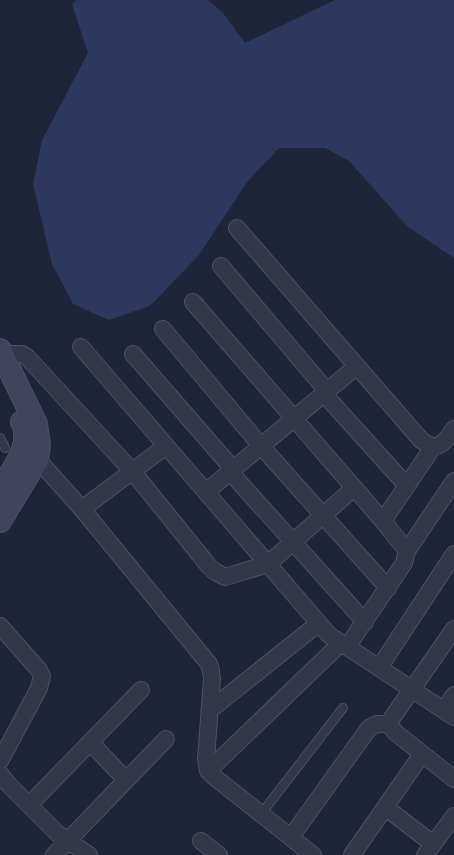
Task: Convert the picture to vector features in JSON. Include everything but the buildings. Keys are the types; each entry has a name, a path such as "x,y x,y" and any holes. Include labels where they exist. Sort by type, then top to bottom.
{"street":[{"path":"237,228 421,440 433,447 439,446 445,442 454,429"},
{"path":"221,266 325,392 407,486"},
{"path":"193,302 383,521 407,551"},
{"path":"163,329 261,446 388,588"},
{"path":"80,347 329,635 449,714 454,695"},
{"path":"1,352 22,354 27,357 133,472 214,571 225,577 268,564 354,488"},
{"path":"1,352 36,424 38,445 22,451"},
{"path":"133,354 232,471 365,622"},
{"path":"206,492 357,366"},
{"path":"0,376 24,425 26,435 0,521"},
{"path":"82,510 166,446"},
{"path":"383,521 433,447"},
{"path":"0,490 20,457 22,451"},
{"path":"22,451 82,510 208,664 212,679 206,759 208,771 313,855"},
{"path":"208,771 344,645 365,622 404,563 407,551 454,481"},
{"path":"380,668 454,554"},
{"path":"210,710 319,624"},
{"path":"0,626 39,670 42,676 39,688 0,760"},
{"path":"454,629 413,690 392,718 390,724 392,729 454,779"},
{"path":"29,804 141,690"},
{"path":"291,837 369,728 377,724 390,724"},
{"path":"54,855 166,739"},
{"path":"90,742 126,780"},
{"path":"352,855 422,754"},
{"path":"3,785 29,804 67,841 89,855"},
{"path":"385,807 429,850 454,816"},
{"path":"201,841 219,855"}],"lane":[{"path":"0,438 22,451"},
{"path":"261,814 343,708"}],"water":[{"path":"76,0 208,0 223,13 245,43 335,0 454,0 454,258 408,227 349,161 325,148 279,148 247,182 199,255 150,306 109,320 73,304 52,264 33,184 42,140 88,53 72,4"}]}
